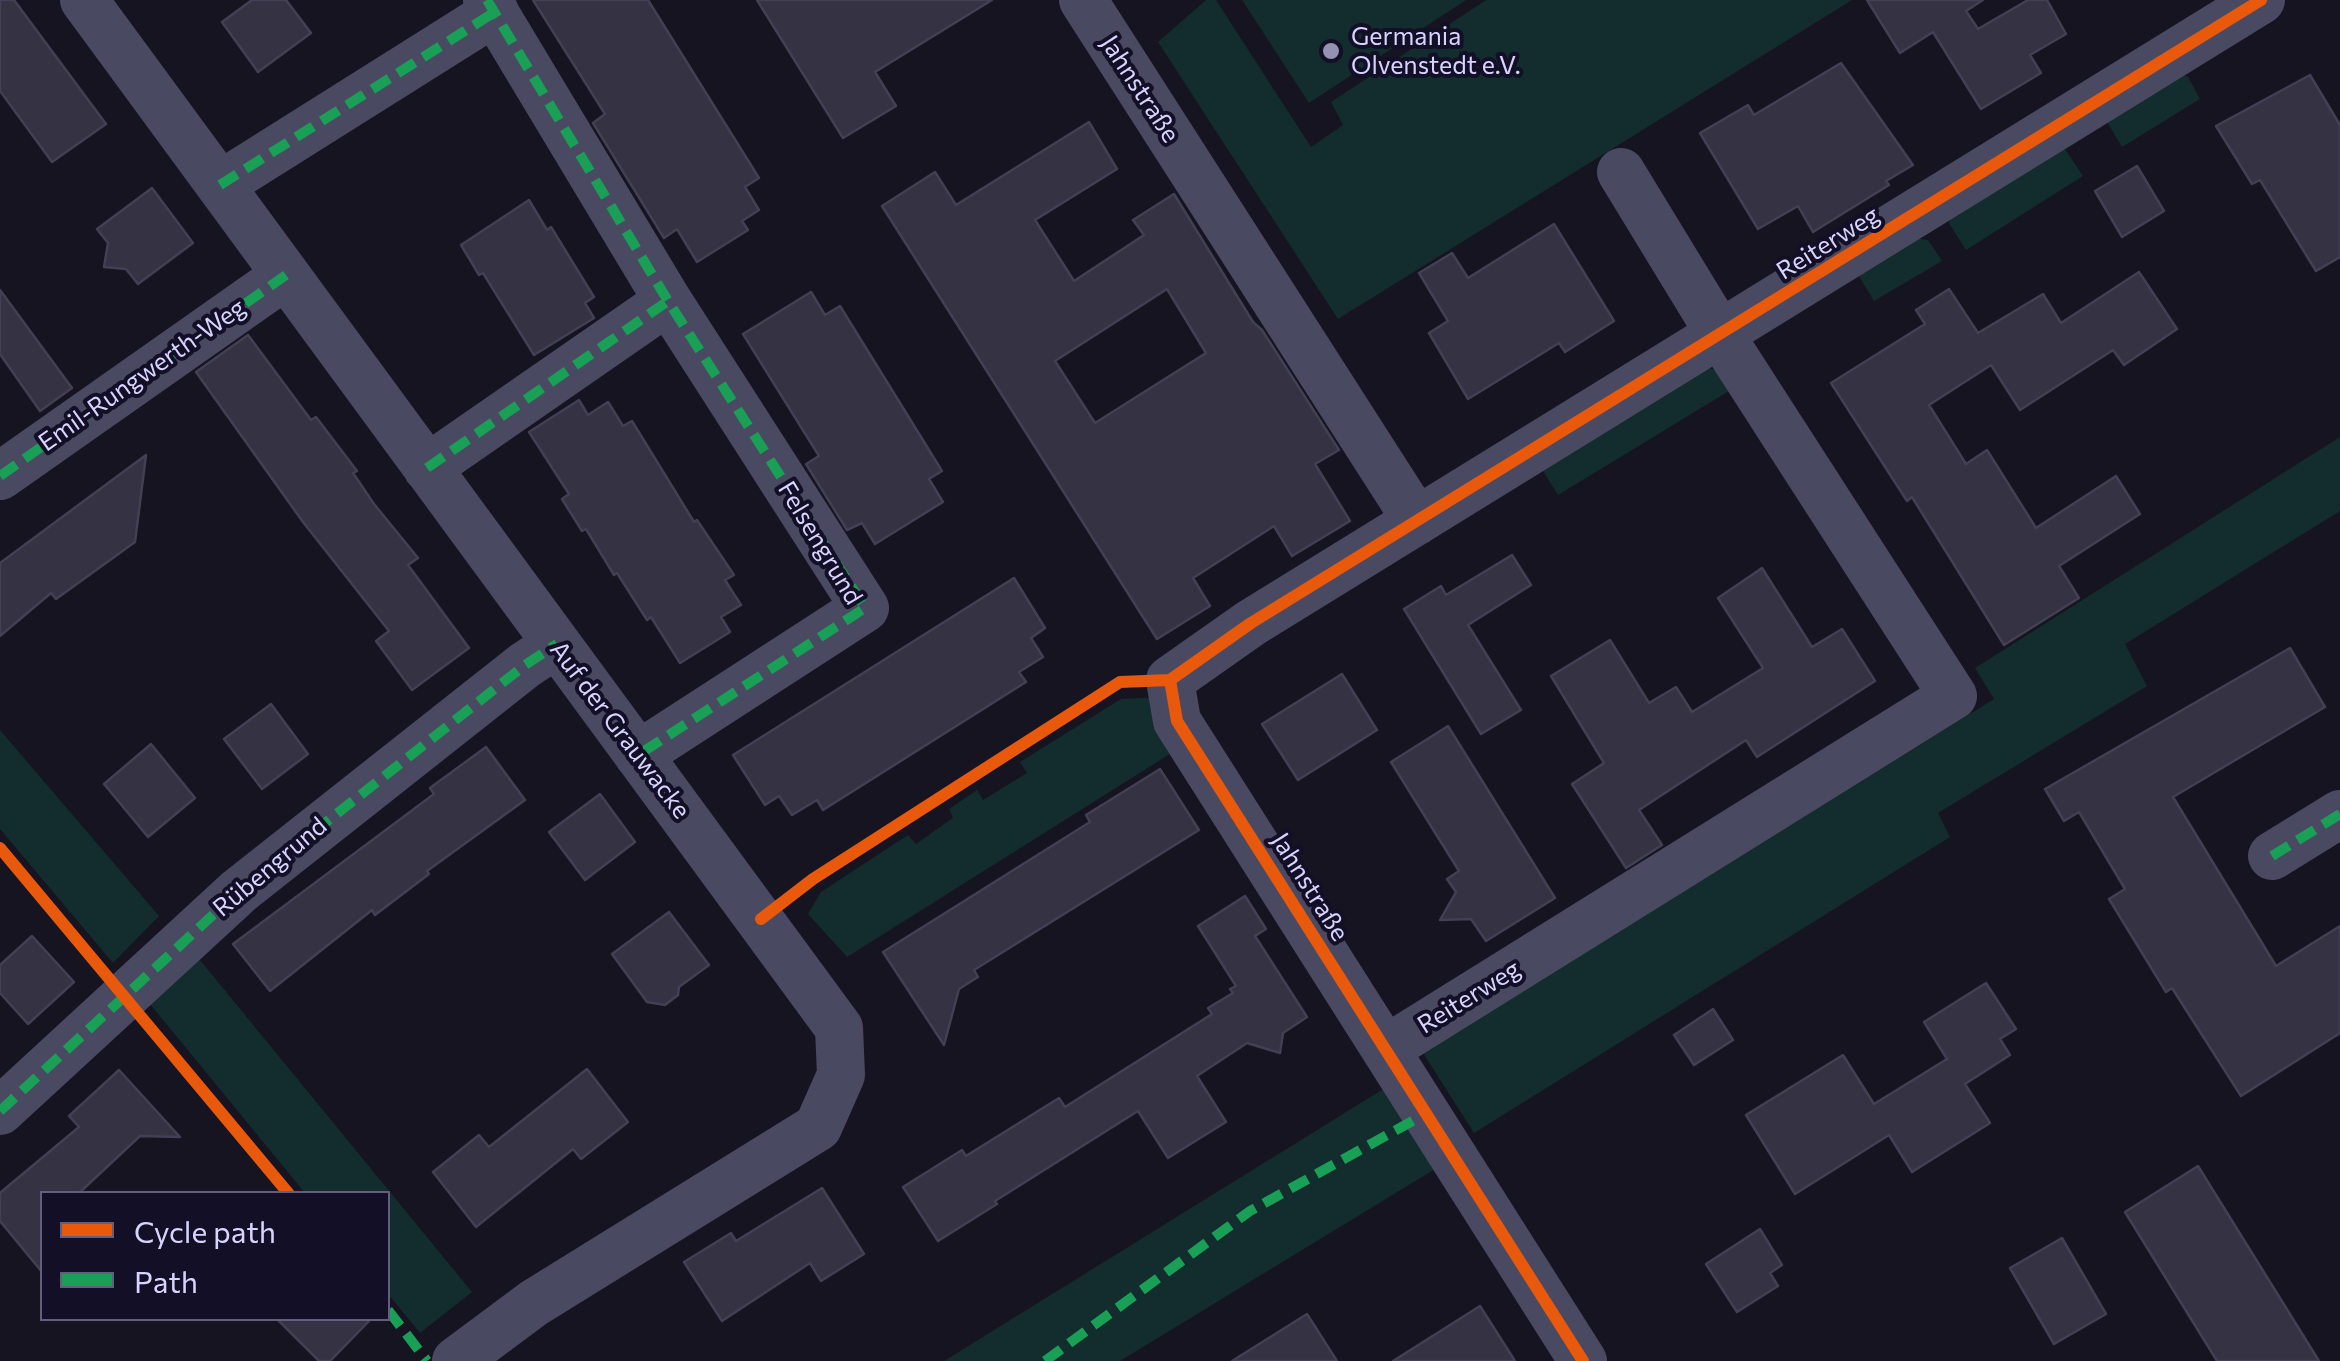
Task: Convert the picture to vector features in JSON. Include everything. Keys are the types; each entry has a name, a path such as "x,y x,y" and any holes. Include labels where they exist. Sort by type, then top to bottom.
{"street":[{"name":"Auf der Grauwacke","path":"84,0 840,1028 841,1076 818,1127 534,1303 456,1361"},
{"name":"Jahnstraße","path":"1083,0 1417,521 1251,623 1170,680 1177,721 1583,1361"},
{"name":"Reiterweg","path":"1417,521 2261,0"},
{"name":"Felsengrund","path":"220,185 490,6 668,302 864,608 638,755"},
{"name":"Reiterweg","path":"1386,1049 1953,696 1721,336 1621,172"},
{"name":"Emil-Rungwerth-Weg","path":"0,476 286,274"},
{"path":"427,468 668,302"},
{"name":"Rübengrund","path":"0,1111 239,891 556,644"},
{"path":"2272,856 2340,814"}],"green space":[{"path":"1206,0 1216,0 1311,147 1343,125 1331,102 1486,0 1852,0 1338,319 1158,42"},
{"name":"Germania Olvenstedt e.V.","path":"1242,0 1466,0 1309,103"},
{"path":"2177,72 2188,77 2200,99 2122,147 2103,115"},
{"path":"2061,143 2083,176 1966,250 1949,223 1953,210"},
{"path":"1908,237 1928,240 1942,261 1874,301 1855,270"},
{"path":"1701,366 1727,373 1734,388 1558,495 1540,466"},
{"path":"2340,437 2340,511 2125,644 2147,686 1938,813 1950,837 1474,1133 1423,1053 1994,699 1975,668"},
{"path":"1162,697 1181,747 847,957 808,914 821,892 908,835 916,844 953,818 949,809 977,790 983,800 1027,773 1020,762 1121,699"},
{"path":"0,730 159,916 113,963 0,829"},
{"path":"195,954 389,1191 303,1191 145,998"},
{"path":"1393,1083 1440,1166 1120,1361 944,1361"},
{"path":"390,1192 472,1292 420,1333 390,1296"}],"building":[{"path":"0,0 14,0 106,124 52,162 0,91"},
{"path":"252,0 286,0 311,33 258,72 222,22"},
{"path":"533,0 648,0 759,178 745,187 759,210 742,221 748,230 697,262 677,229 664,238 593,123 605,114"},
{"path":"757,0 992,0 875,72 896,106 843,138"},
{"path":"1867,0 1983,0 1966,11 1978,29 2028,0 2047,0 2066,34 2030,55 2041,73 1981,109 1933,32 1900,53"},
{"path":"1841,63 1913,165 1886,181 1889,185 1813,232 1798,206 1758,229 1700,133 1748,105 1754,115"},
{"path":"2310,75 2340,125 2340,257 2316,271 2260,180 2252,184 2216,126"},
{"path":"1089,122 1117,169 1035,220 1074,281 1144,235 1133,220 1174,194 1339,450 1315,464 1350,521 1292,556 1274,526 1193,578 1210,606 1157,639 882,206 935,172 956,205","holes":["1167,289 1206,353 1095,423 1055,361"]},
{"path":"2137,166 2164,211 2122,237 2095,191"},
{"path":"152,188 193,243 138,284 126,269 104,267 108,243 97,229"},
{"path":"529,200 547,230 551,227 594,297 585,303 594,318 534,355 461,245"},
{"path":"1554,224 1614,321 1565,352 1559,343 1468,399 1429,333 1448,321 1419,273 1452,253 1468,278"},
{"path":"2139,272 2177,329 2124,365 2113,350 2020,410 1991,365 1929,405 1966,464 1987,450 2036,528 2116,476 2140,514 2059,566 2079,598 2004,645 1912,497 1907,501 1831,383 1925,324 1916,310 1949,289 1978,333 2043,294 2061,323"},
{"path":"0,290 72,388 40,411 0,354"},
{"path":"811,292 825,315 840,306 942,471 929,479 943,502 875,544 862,523 847,530 806,464 819,456 743,334"},
{"path":"248,335 311,420 316,417 357,471 353,473 374,504 418,558 408,565 469,648 412,690 376,641 389,631 303,522 196,372"},
{"path":"579,400 588,415 608,402 623,426 632,421 694,522 697,520 734,575 725,580 741,605 721,617 730,632 680,663 651,617 647,620 617,573 614,575 586,529 582,531 562,499 569,494 529,432"},
{"path":"146,455 135,542 56,599 51,593 0,636 0,563"},
{"path":"1512,555 1531,585 1468,625 1521,710 1481,734 1404,609 1441,586 1446,595"},
{"path":"1762,568 1812,647 1842,629 1875,681 1757,757 1746,740 1639,810 1662,845 1626,868 1572,784 1604,763 1551,676 1610,640 1649,703 1676,687 1692,712 1763,668 1718,598"},
{"path":"1014,578 1045,628 1031,638 1043,657 1019,672 1026,682 823,810 817,800 792,815 779,796 765,805 733,755"},
{"path":"2290,648 2325,707 2173,797 2276,966 2340,926 2340,1033 2241,1096 2172,988 2166,992 2109,899 2125,889 2079,812 2064,821 2045,789"},
{"path":"1342,674 1377,730 1298,780 1262,724"},
{"path":"271,704 308,754 262,789 224,739"},
{"path":"1448,726 1555,898 1486,941 1471,919 1440,920 1456,892 1447,879 1459,871 1391,762"},
{"path":"151,744 195,798 148,837 104,784"},
{"path":"486,747 525,800 427,871 429,874 375,915 372,910 270,991 233,944 434,794 430,788"},
{"path":"1160,769 1199,830 974,970 978,977 959,989 944,1045 883,952 1090,822 1086,815"},
{"path":"600,794 635,842 585,880 549,832"},
{"path":"1245,896 1266,929 1255,936 1307,1017 1283,1033 1280,1053 1247,1043 1197,1076 1226,1122 1168,1158 1138,1111 938,1241 903,1187 962,1150 966,1156 1059,1098 1065,1107 1212,1014 1208,1008 1233,993 1230,989 1236,986 1198,926"},
{"path":"669,912 709,965 679,987 678,995 665,1005 647,1002 612,954"},
{"path":"32,936 74,982 28,1024 0,993 0,965"},
{"path":"1986,983 2016,1029 2000,1039 2010,1055 1965,1084 1990,1123 1912,1172 1889,1135 1795,1194 1746,1115 1843,1055 1874,1104 1947,1059 1924,1022"},
{"path":"1713,1009 1733,1040 1694,1065 1674,1035"},
{"path":"587,1069 628,1122 581,1159 573,1149 476,1227 433,1172 479,1135 489,1147"},
{"path":"119,1070 180,1137 140,1136 81,1191 40,1191 40,1270 0,1221 0,1193 79,1127 69,1116"},
{"path":"2198,1166 2319,1361 2217,1361 2125,1212"},
{"path":"822,1188 864,1254 821,1281 810,1263 722,1321 684,1262 731,1233 736,1241"},
{"path":"1760,1229 1782,1265 1770,1273 1778,1286 1737,1312 1706,1264"},
{"path":"2062,1238 2106,1314 2054,1344 2010,1268"},
{"path":"1480,1306 1515,1361 1393,1361"},
{"path":"1307,1314 1337,1361 1232,1361"},
{"path":"279,1321 369,1321 330,1361 319,1361"}],"marked path":[{"path":"487,0 668,301 865,608 638,755"},
{"path":"220,185 495,12"},
{"path":"0,476 286,275"},
{"path":"427,468 668,301"},
{"path":"0,1111 239,891 525,665 557,644"},
{"path":"2272,856 2340,814"},
{"path":"1045,1361 1250,1211 1425,1114"},
{"path":"390,1313 427,1361"}],"cycle path":[{"path":"1583,1361 1177,721 1170,680 1251,623 2261,0"},
{"path":"761,919 813,879 1120,682 1170,680"},
{"path":"0,848 286,1191"}],"place":[{"name":"Germania Olvenstedt e.V.","path":"1331,51"}]}
